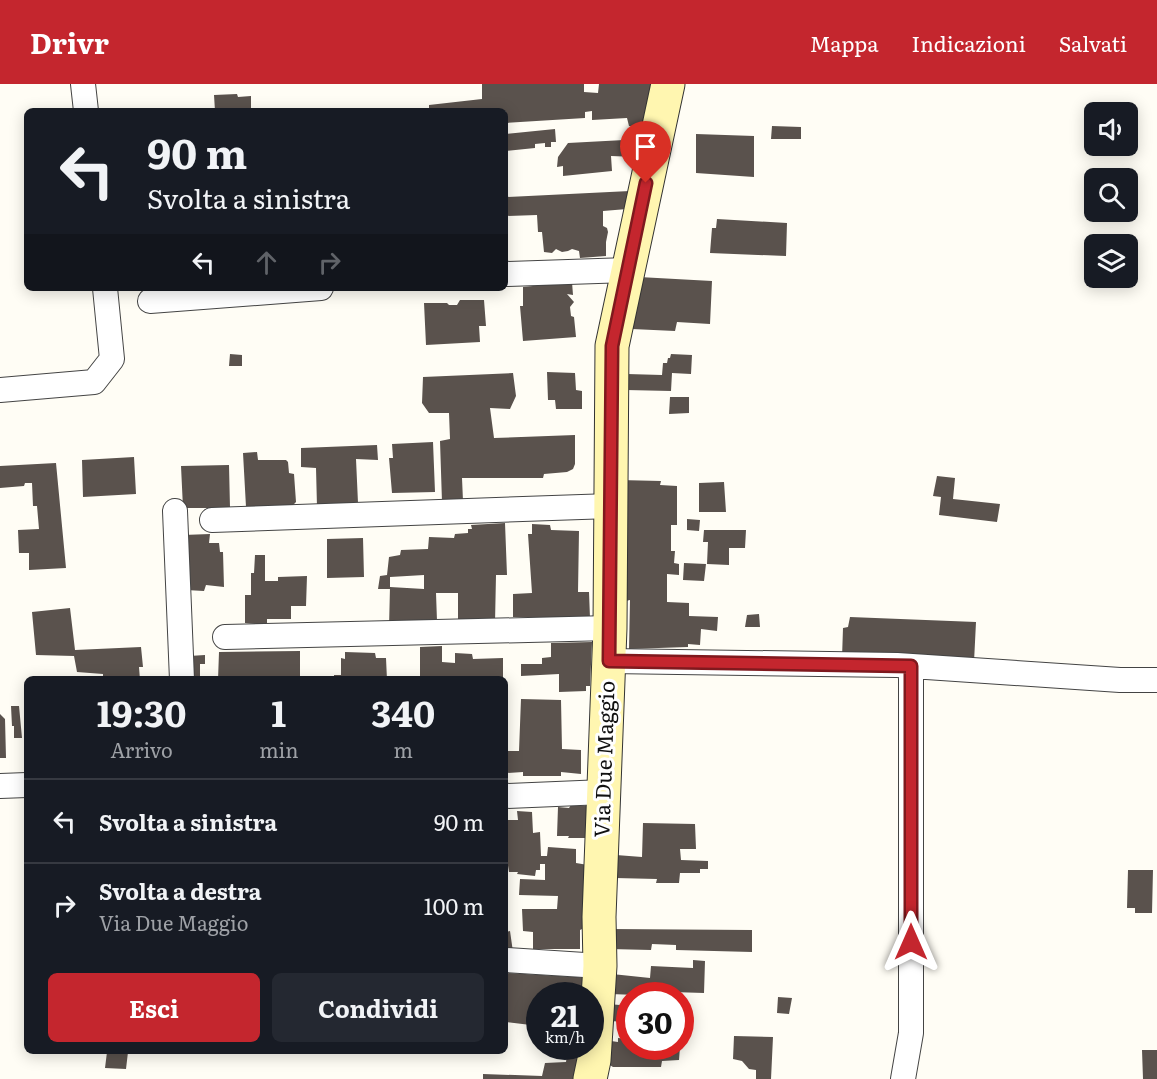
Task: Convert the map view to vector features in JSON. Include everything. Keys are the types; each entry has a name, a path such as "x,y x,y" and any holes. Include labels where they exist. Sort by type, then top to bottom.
{"main road":[{"name":"Via Due Maggio","path":"590,1079 594,1060 600,966 599,917 610,628 612,346 668,84"}],"street":[{"path":"83,84 86,108"},
{"path":"508,274 628,270"},
{"path":"0,390 94,382 112,359 105,291"},
{"path":"150,301 282,291"},
{"path":"212,520 611,506"},
{"path":"175,511 182,676"},
{"path":"225,637 610,628"},
{"path":"609,661 911,666 1120,680 1157,680"},
{"path":"903,1079 911,1033 911,666"},
{"path":"0,786 24,785"},
{"path":"508,796 604,792"},
{"path":"508,960 600,966"}],"building":[{"path":"482,84 584,84 584,92 598,93 599,84 657,84 648,128 629,126 627,118 592,120 592,111 585,112 585,118 508,123 508,108 429,108 429,105 482,99"},
{"path":"214,95 251,96 251,108 215,108"},
{"path":"772,126 801,127 801,139 771,139"},
{"path":"555,129 556,142 551,142 551,147 545,147 545,143 535,144 535,148 508,151 508,134"},
{"path":"696,134 754,136 754,177 696,173"},
{"path":"643,139 637,157 611,156 612,171 563,176 563,166 557,167 558,157 568,143"},
{"path":"630,191 627,209 603,211 603,226 608,232 606,256 580,258 579,251 572,249 562,252 556,249 552,253 544,252 542,232 538,232 537,215 508,216 508,197"},
{"path":"717,219 787,223 786,256 710,253 712,228 716,228"},
{"path":"639,277 712,281 710,324 677,322 675,331 632,329"},
{"path":"572,282 573,295 567,294 574,302 570,307 571,316 574,317 576,337 523,341 520,306 523,306 523,287"},
{"path":"460,300 484,300 486,326 479,326 480,342 426,345 424,303 457,305"},
{"path":"230,354 242,355 242,366 229,366"},
{"path":"671,354 692,355 691,374 672,373 671,391 626,390 627,374 662,375 663,363 667,363"},
{"path":"547,372 575,373 576,390 582,391 582,409 556,409 555,400 548,400"},
{"path":"513,373 516,396 510,409 490,408 494,438 575,435 573,469 567,472 544,474 543,478 462,478 463,501 442,502 440,441 450,439 449,413 429,413 422,403 423,377"},
{"path":"670,397 689,397 689,413 669,414"},
{"path":"433,442 435,492 392,493 389,458 393,458 392,444"},
{"path":"377,445 378,460 356,459 358,503 334,503 334,506 317,507 316,468 301,467 301,448"},
{"path":"257,452 258,460 286,460 288,462 289,473 294,474 296,502 293,505 246,507 243,453"},
{"path":"134,457 136,494 83,497 82,460"},
{"path":"56,463 66,568 29,570 29,553 19,553 18,530 39,529 37,506 33,506 32,483 0,488 0,466"},
{"path":"229,465 230,508 183,508 181,466"},
{"path":"937,476 955,478 953,499 1000,504 997,522 939,515 941,497 933,496"},
{"path":"619,480 661,481 660,485 677,486 677,525 671,525 671,551 675,551 674,563 679,564 679,575 667,574 667,602 689,603 689,616 718,617 717,631 701,629 700,645 629,649 630,600 621,602"},
{"path":"724,482 726,512 699,512 699,483"},
{"path":"687,519 700,520 699,531 687,530"},
{"path":"505,523 507,575 496,575 495,623 458,623 458,593 436,593 437,621 389,628 390,589 378,589 380,576 387,575 389,557 400,555 401,550 428,549 429,537 454,538 455,534 468,533 468,529 472,529 471,525","holes":["424,575 424,589 390,587 390,577"]},
{"path":"532,524 550,525 551,530 579,531 578,592 589,592 590,618 513,617 513,594 532,593 528,534 532,534"},
{"path":"704,530 746,530 745,548 729,548 729,565 707,564 708,542 703,542"},
{"path":"210,534 209,543 219,543 220,552 223,552 224,587 206,585 204,591 186,590 183,535"},
{"path":"363,538 364,577 327,578 327,539"},
{"path":"255,555 265,555 265,581 278,581 278,577 307,576 306,606 291,606 291,619 267,619 267,625 245,623 245,595 251,595 251,573 254,573"},
{"path":"684,563 706,564 704,581 683,580"},
{"path":"70,608 75,650 141,647 143,667 139,667 140,676 103,676 103,674 77,672 74,656 36,655 32,612"},
{"path":"759,614 760,627 745,627 747,615"},
{"path":"850,617 976,622 974,662 842,658 843,628 848,627"},
{"path":"592,642 590,686 586,686 586,691 559,692 559,674 521,676 521,664 542,664 542,658 551,657 551,643"},
{"path":"442,646 442,662 455,663 455,653 472,654 473,659 503,658 503,676 420,676 420,647"},
{"path":"300,651 300,676 218,676 219,652"},
{"path":"345,652 375,653 376,658 386,658 387,676 334,676 341,675 341,658 345,659"},
{"path":"205,655 205,664 200,664 200,676 190,676 189,656"},
{"path":"521,699 561,700 562,749 581,750 581,774 561,772 561,776 523,776 523,772 508,773 508,751 519,751"},
{"path":"11,706 19,706 22,738 14,738"},
{"path":"0,714 5,719 6,758 0,758"},
{"path":"571,805 592,806 591,838 557,836 558,807 569,808"},
{"path":"517,811 532,812 533,833 540,832 541,856 547,856 548,847 576,849 576,863 588,865 588,926 580,930 580,949 533,949 533,932 523,931 522,909 557,909 558,896 519,895 520,879 545,880 545,864 540,864 540,870 536,870 535,876 509,872 508,820 518,820"},
{"path":"643,823 695,824 696,849 680,849 681,860 708,861 708,869 700,869 700,873 680,873 679,883 656,883 657,879 615,878 616,855 642,857"},
{"path":"1128,870 1153,870 1152,913 1135,913 1135,908 1127,908"},
{"path":"610,929 752,930 752,952 676,950 676,945 652,944 651,950 610,949"},
{"path":"510,931 513,952 508,953 508,932"},
{"path":"693,960 705,961 704,993 694,993 694,982 616,982 616,994 610,994 612,974 650,978 651,966 693,968"},
{"path":"508,973 593,978 593,982 526,982 526,1024 508,1022"},
{"path":"778,997 792,998 789,1014 777,1013"},
{"path":"609,1004 616,1005 616,1021 608,1021"},
{"path":"734,1036 773,1037 771,1079 756,1079 756,1070 749,1069 742,1061 733,1059"},
{"path":"611,1041 616,1042 616,1060 679,1060 662,1061 661,1067 613,1067 608,1064"},
{"path":"1142,1050 1157,1050 1157,1079 1143,1079"},
{"path":"107,1054 128,1054 126,1069 105,1068"},
{"path":"566,1060 585,1060 583,1079 483,1079 483,1074 542,1076 545,1063 566,1062"}],"route":[{"path":"646,183 612,346 609,661 911,666 911,942"}]}
